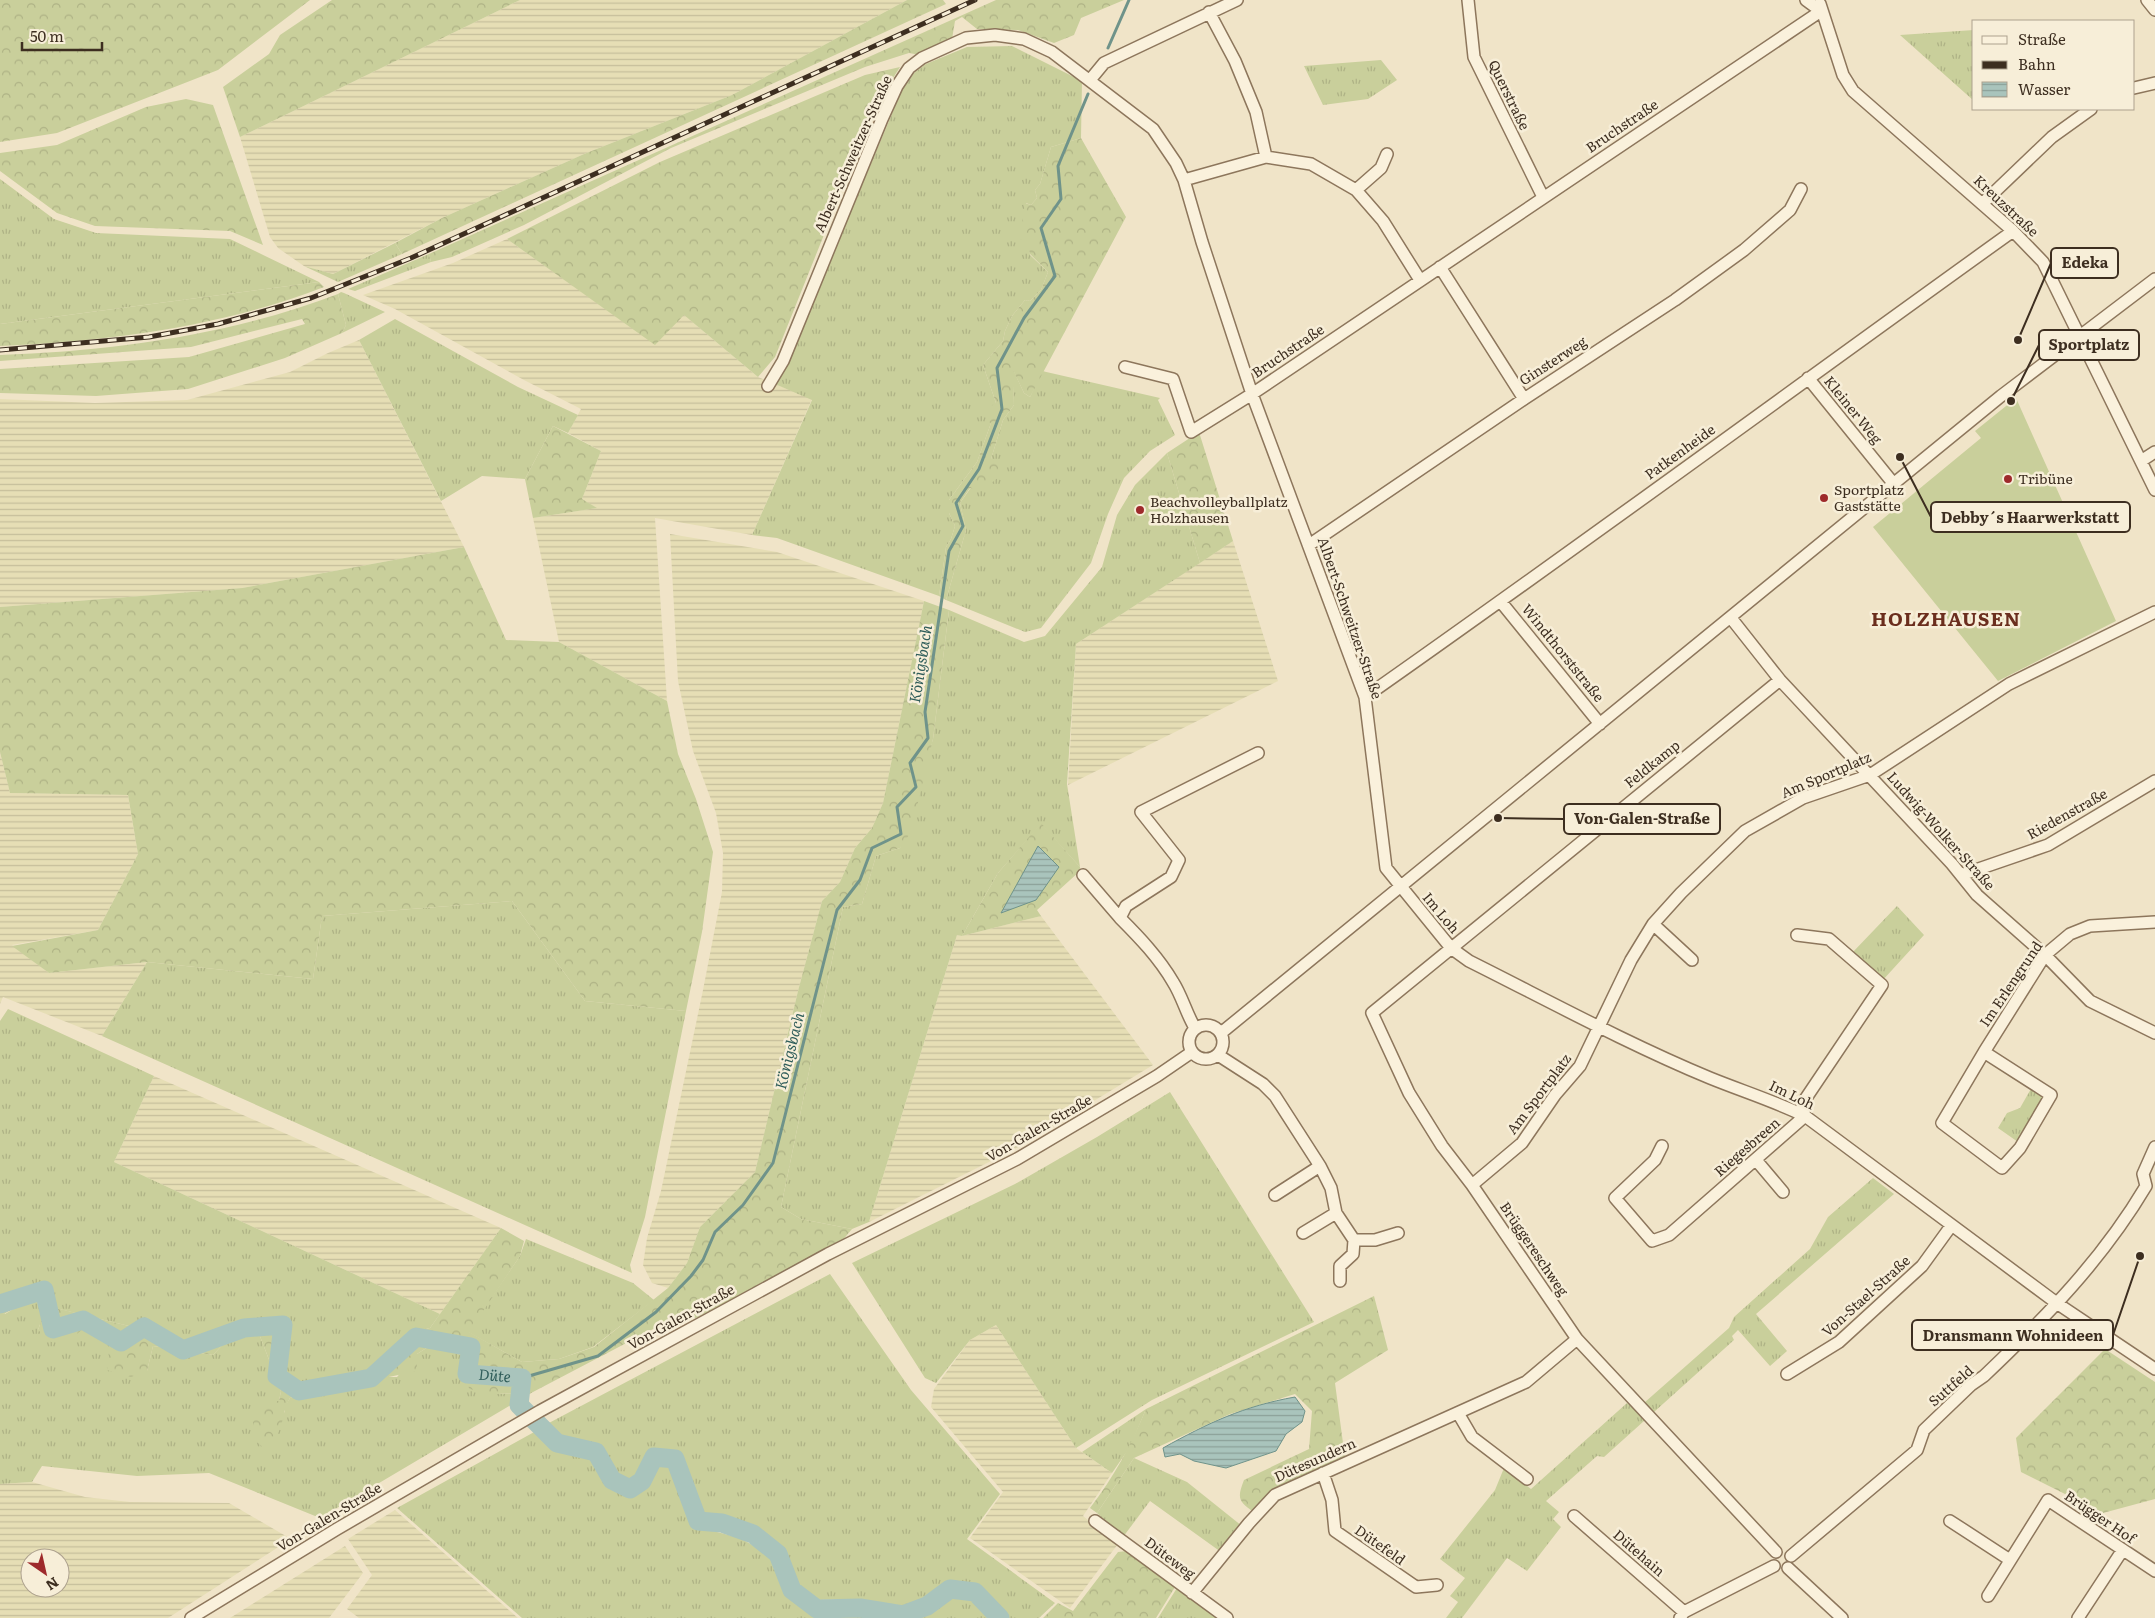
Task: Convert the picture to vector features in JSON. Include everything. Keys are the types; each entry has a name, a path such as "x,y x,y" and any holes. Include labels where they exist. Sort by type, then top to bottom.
{"street":[{"path":"1090,80 1104,62 1237,0"},
{"name":"Querstraße","path":"1468,0 1474,57 1543,197"},
{"path":"1806,0 1820,5"},
{"path":"2147,0 2155,10"},
{"name":"Bruchstraße","path":"1252,394 1543,197 1820,5"},
{"name":"Kreuzstraße","path":"1820,5 1843,76 1853,91 2013,231 2043,262 2155,490"},
{"path":"1210,12 1235,61 1256,112 1266,157"},
{"name":"Albert-Schweitzer-Straße","path":"768,386 783,360 897,86 909,68 922,58 966,38 995,35 1024,39 1052,52 1153,129 1176,163 1184,180 1202,242 1252,394 1365,697 1386,868 1400,886"},
{"path":"2135,88 2155,83"},
{"path":"1982,204 2052,137 2090,110"},
{"path":"1356,190 1382,168 1387,154"},
{"path":"1184,180 1266,157 1311,164 1356,190 1383,221 1420,280"},
{"name":"Ginsterweg","path":"1309,545 1524,399 1675,300 1744,250 1790,210 1801,189"},
{"name":"Patkenheide","path":"1365,697 1501,602 2013,231"},
{"path":"1440,267 1524,399"},
{"path":"1222,1033 1893,484 2080,335 2155,279"},
{"path":"1125,367 1173,379 1192,432 1252,394"},
{"name":"Kleiner Weg","path":"1808,378 1893,484"},
{"path":"2141,461 2155,452"},
{"name":"Windthorststraße","path":"1501,602 1600,724"},
{"name":"Am Sportplatz","path":"1472,1185 1522,1143 1555,1095 1580,1066 1631,960 1653,924 1681,893 1745,831 1803,798 1870,775 2009,684 2155,612"},
{"name":"Ludwig-Wolker-Straße","path":"1731,618 1780,680 1870,775 1961,875 1976,895 2045,955 2090,1001 2155,1033"},
{"name":"Feldkamp","path":"1451,948 1780,680"},
{"path":"1120,918 1126,906 1171,877 1179,860 1141,812 1258,753"},
{"name":"Riedenstraße","path":"1961,875 2048,845 2155,781"},
{"path":"1083,875 1120,918 1152,950 1174,983 1194,1028"},
{"name":"Im Loh","path":"1400,886 1451,948 1469,961 1599,1026 1710,1078 1772,1100 1805,1116 2058,1304 2155,1368"},
{"name":"Im Erlengrund","path":"1984,1052 2051,1095 2020,1148 2002,1168 1942,1123 1984,1052 2045,955 2070,934 2090,926 2155,922"},
{"path":"1653,924 1692,960"},
{"path":"1797,935 1829,939 1882,985 1802,1104 1805,1116"},
{"name":"Brüggereschweg","path":"1451,948 1372,1013 1409,1093 1442,1146 1472,1185 1577,1339 1776,1552"},
{"path":"1204,1024 1214,1026 1222,1033 1224,1040 1218,1055 1210,1059 1201,1059 1192,1052 1188,1044 1194,1028 1204,1024"},
{"name":"Von-Galen-Straße","path":"191,1618 337,1528 540,1411 828,1254 1017,1159 1157,1076 1192,1052"},
{"path":"1218,1055 1263,1084 1276,1096 1320,1166 1331,1188 1336,1214 1354,1240 1353,1254 1340,1266 1340,1281"},
{"name":"Riegesbreen","path":"1662,1146 1655,1160 1615,1198 1652,1241 1669,1235 1805,1116"},
{"name":"Suttfeld","path":"1791,1556 1917,1450 1924,1430 1971,1385 1984,1376 2058,1304 2110,1238 2122,1227 2146,1186 2143,1174 2155,1147"},
{"path":"1756,1160 1783,1192"},
{"path":"1275,1195 1320,1166"},
{"path":"1303,1233 1336,1214"},
{"name":"Von-Stael-Straße","path":"1787,1374 1840,1342 1922,1266 1951,1226"},
{"path":"1354,1240 1375,1240 1398,1232"},
{"name":"Dütesundern","path":"1192,1593 1249,1522 1275,1495 1526,1382 1577,1339"},
{"path":"1458,1413 1472,1437 1527,1479"},
{"name":"Dütefeld","path":"1323,1473 1332,1500 1335,1531 1416,1587 1437,1585"},
{"name":"Brügger Hof","path":"1988,1596 2048,1500 2122,1551 2155,1571"},
{"name":"Dütehain","path":"1574,1516 1682,1615"},
{"name":"Düteweg","path":"1095,1521 1227,1618"},
{"path":"1950,1521 2010,1560"},
{"path":"1784,1550 1791,1556 1791,1564 1788,1568 1780,1570 1774,1566 1772,1557 1776,1552 1784,1550"},
{"path":"2078,1618 2122,1551"},
{"path":"1682,1615 1774,1566"},
{"path":"1788,1568 1842,1618"}],"shaded area":[{"path":"520,0 907,0 732,95 584,154 442,218 333,274 304,266 278,248 270,237 240,137"},
{"path":"507,239 655,344 683,314 758,377 812,399 752,535 655,518 667,701 559,642 533,518 596,508 582,499 601,451 568,433 581,409 395,309 363,295 453,263"},
{"path":"359,340 464,547 242,588 0,607 0,399 95,403 187,400 290,372"},
{"path":"670,534 777,552 924,601 883,803 872,828 855,848 840,882 822,901 798,991 755,1172 700,1227 687,1263 668,1288 652,1283 643,1265 647,1238 661,1191 703,990 722,892 723,853 716,813 693,751 678,681"},
{"path":"1233,541 1278,681 1068,785 1076,644"},
{"path":"0,752 10,793 128,795 138,854 98,930 12,945 49,973 147,962 102,1036 3,997 0,1004"},
{"path":"1041,916 1153,1065 1013,1150 869,1222 957,935 962,936"},
{"path":"154,1076 501,1228 440,1314 114,1162"},
{"path":"996,1325 1076,1448 1112,1473 1083,1516 1118,1544 1070,1608 970,1538 1003,1492 931,1407 934,1389 970,1340"},
{"path":"32,1482 85,1497 130,1502 229,1503 291,1539 168,1618 0,1618 0,1484"},
{"path":"395,1510 518,1618 359,1618 347,1609 372,1575 348,1539"},
{"path":"345,1546 363,1573 329,1618 230,1618"}],"green space":[{"path":"0,0 310,0 218,70 57,133 0,142"},
{"path":"332,0 520,0 240,137 223,87 269,54 280,35"},
{"path":"907,0 943,0 946,4 402,254 395,243 442,218 584,154 732,95"},
{"path":"996,0 1124,0 1081,18 1074,35 1054,43 1018,30 977,29 962,17 955,21 952,39 920,55 909,53 865,67 671,148 524,225 452,257 431,262 429,254"},
{"path":"1972,30 1972,99 1900,35"},
{"path":"1012,46 1082,81 1081,138 1051,147 1040,184 1035,190 1037,198 1031,205 1026,203 1030,255 1048,272 1041,290 1030,301 1025,300 1012,316 1005,331 1003,341 983,365 996,403 977,462 949,500 949,513 955,526 946,547 939,596 777,538 752,535 812,400 775,384 788,361 902,90 914,73 926,64 967,47"},
{"path":"1381,60 1397,80 1368,99 1323,105 1304,66"},
{"path":"900,67 876,105 775,357 758,377 684,315 655,345 507,239 660,162 865,75"},
{"path":"186,99 213,105 263,245 230,231 95,226 57,213 0,171 0,153 57,145 146,107"},
{"path":"1081,138 1126,217 1030,397 1024,393 1013,370 1014,405 1003,420 991,459 998,462 1001,475 983,490 970,488 960,503 966,530 946,600 939,596 946,547 955,526 949,513 949,500 977,462 991,423 986,421 986,409 996,403 983,365 1003,341 1005,331 1012,316 1025,300 1030,301 1041,290 1048,272 1030,254 1027,241 1020,239 1025,203 1031,205 1037,198 1035,190 1040,184 1051,147"},
{"path":"0,179 54,219 96,233 230,239 319,282 0,324"},
{"path":"395,243 402,254 338,282 304,266 333,274"},
{"path":"429,254 431,262 355,291 348,289"},
{"path":"319,282 324,287 285,301 205,322 124,336 0,346 0,324"},
{"path":"341,292 385,312 342,333 346,325 338,294"},
{"path":"338,294 346,325 342,333 285,358 188,389 96,396 0,393 0,369 189,357 305,324 302,319 191,347 0,361 0,355 85,350 171,338 256,320"},
{"path":"395,319 518,387 578,415 568,433 553,426 525,479 482,476 441,501 359,340"},
{"path":"1012,367 1024,393 1030,397 1042,371 1160,398 1158,400 1175,435 1150,451 1124,478 1108,514 1091,563 1041,628 1025,632 946,600 966,530 960,503 991,459 1003,420 1014,405"},
{"path":"2016,398 2116,621 1998,681 1873,527 1981,438 1975,431"},
{"path":"553,426 601,451 582,499 597,508 533,518 525,479"},
{"path":"1199,432 1233,541 1200,563 1167,453"},
{"path":"1167,453 1200,563 1076,644 1067,784 1080,867 1041,824 998,873 962,936 957,935 869,1222 852,1229 801,1219 781,1207 843,907 862,904 876,856 900,848 933,739 949,610 1024,642 1045,636 1102,567 1117,515 1135,485"},
{"name":"Beachvolleyballplatz Holzhausen","path":"1154,486 1162,502 1136,518 1128,502"},
{"path":"464,547 506,640 559,642 667,701 678,754 696,799 713,852 702,932 686,1011 585,1001 512,901 322,916 313,979 147,962 49,973 12,946 98,930 138,854 128,795 10,793 0,752 0,607 242,588"},
{"path":"924,601 949,610 933,739 911,832 900,848 876,856 862,904 843,907 781,1207 801,1219 852,1229 841,1242 696,1318 676,1317 533,1392 498,1394 469,1389 464,1356 431,1345 417,1354 417,1371 290,1398 278,1433 264,1448 253,1439 253,1422 268,1401 279,1401 281,1391 258,1331 225,1342 213,1355 153,1346 147,1371 131,1377 107,1370 110,1341 84,1321 83,1329 69,1340 51,1342 38,1330 44,1313 42,1298 33,1297 4,1314 0,1312 0,1300 33,1285 49,1290 52,1307 133,1327 145,1323 185,1345 274,1317 287,1323 282,1374 303,1386 371,1373 407,1333 430,1328 501,1228 524,1241 520,1256 469,1332 522,1362 559,1359 594,1347 668,1288 687,1263 700,1227 755,1172 798,991 822,901 840,882 855,848 872,828 883,803"},
{"path":"1041,823 1080,867 1080,871 1037,910 1041,916 962,936 998,873"},
{"path":"512,901 585,1001 686,1011 645,1217 630,1265 632,1273 102,1036 147,962 313,979 322,916"},
{"path":"1897,906 1924,935 1882,981 1852,953"},
{"path":"8,1009 154,1076 114,1162 440,1314 430,1328 407,1333 371,1373 303,1386 282,1374 287,1323 274,1317 185,1345 145,1323 133,1327 51,1307 33,1285 0,1300 0,1021"},
{"path":"2032,1087 2046,1096 2018,1142 1998,1128 2007,1113 2020,1108"},
{"path":"1170,1092 1314,1322 1152,1400 1076,1448 996,1325 970,1340 936,1383 925,1378 852,1263 1015,1184"},
{"path":"1873,1178 1894,1194 1756,1314 1787,1351 1770,1366 1738,1330 1732,1336 1734,1340 1604,1457 1597,1456 1546,1501 1559,1512 1553,1519 1561,1527 1527,1571 1507,1558 1462,1618 1446,1618 1458,1602 1450,1596 1465,1578 1440,1559 1495,1490 1504,1468 1531,1489 1627,1403 1636,1410 1729,1328 1734,1317 1810,1249 1828,1217"},
{"path":"526,1239 633,1283 654,1300 593,1347 559,1359 522,1362 468,1332 520,1256"},
{"path":"830,1274 911,1390 1000,1494 967,1539 1055,1603 1039,1618 1006,1618 1000,1608 980,1587 947,1581 912,1607 854,1599 815,1600 795,1584 784,1550 757,1528 723,1516 701,1514 681,1454 651,1451 637,1478 630,1484 615,1476 598,1446 558,1439 547,1424"},
{"path":"1374,1296 1388,1350 1335,1383 1345,1458 1254,1512 1242,1502 1240,1491 1244,1480 1309,1449 1312,1411 1295,1394 1230,1414 1134,1458 1097,1513 1090,1508 1107,1485 1146,1409"},
{"path":"33,1297 42,1298 44,1313 38,1330 83,1320 147,1371 153,1346 213,1355 225,1342 258,1331 281,1391 279,1401 285,1413 285,1406 290,1398 375,1381 385,1377 397,1377 417,1354 431,1345 464,1356 498,1394 533,1392 320,1518 209,1473 137,1476 42,1466 32,1482 0,1484 0,1312 5,1314"},
{"path":"2105,1349 2155,1382 2155,1499 2103,1513 2021,1472 2016,1438"},
{"path":"1146,1409 1130,1447 1112,1473 1082,1452"},
{"path":"536,1431 553,1449 592,1457 607,1485 631,1497 648,1487 659,1465 670,1464 694,1526 740,1538 773,1557 785,1593 815,1615 862,1615 876,1618 522,1618 397,1508"},
{"path":"1134,1458 1187,1482 1242,1526 1221,1552 1150,1501 1123,1537 1097,1513"},
{"path":"1127,1551 1175,1587 1156,1618 1043,1618 1058,1603 1073,1611 1118,1552"},
{"path":"1177,1588 1220,1618 1158,1618"},
{"path":"949,1596 972,1598 994,1618 915,1618 927,1614"}],"water":[{"path":"1038,846 1059,867 1036,900 1001,913"},
{"path":"1295,1397 1305,1411 1302,1422 1286,1434 1276,1451 1226,1468 1194,1461 1180,1454 1165,1457 1163,1448 1211,1423 1259,1405"}],"waterway":[{"name":"Königsbach","path":"1108,48 1129,0"},
{"name":"Königsbach","path":"522,1378 598,1356 656,1312 691,1276 703,1260 715,1232 743,1205 773,1163 837,910 860,880 872,848 901,834 897,807 916,787 910,763 928,738 925,712 949,551 963,526 956,503 979,469 1002,409 997,368 1024,318 1055,276 1041,228 1061,199 1058,166 1088,94"},
{"name":"Düte","path":"0,1304 44,1290 53,1329 83,1320 121,1342 144,1327 183,1350 244,1328 283,1325 277,1376 299,1391 371,1378 416,1337 471,1347 467,1374 522,1378 519,1405 557,1443 596,1452 612,1480 630,1489 642,1481 654,1457 675,1459 698,1521 722,1523 753,1534 778,1554 792,1590 817,1609 860,1608 903,1615 927,1606 950,1589 975,1592 1000,1618"}],"railway":[{"path":"0,350 149,337 218,324 311,298 411,258 975,0"}],"place":[{"name":"Edeka","path":"2018,340"},
{"name":"Sportplatz","path":"2011,401"},
{"name":"Debby´s Haarwerkstatt","path":"1900,457"},
{"name":"Tribüne","path":"2008,479"},
{"name":"Sportplatz Gaststätte","path":"1824,498"},
{"name":"Beachvolleyballplatz Holzhausen","path":"1140,510"},
{"name":"Von-Galen-Straße","path":"1498,818"},
{"name":"Dransmann Wohnideen","path":"2140,1256"}],"district":[{"name":"HOLZHAUSEN","path":"1946,619"}]}
